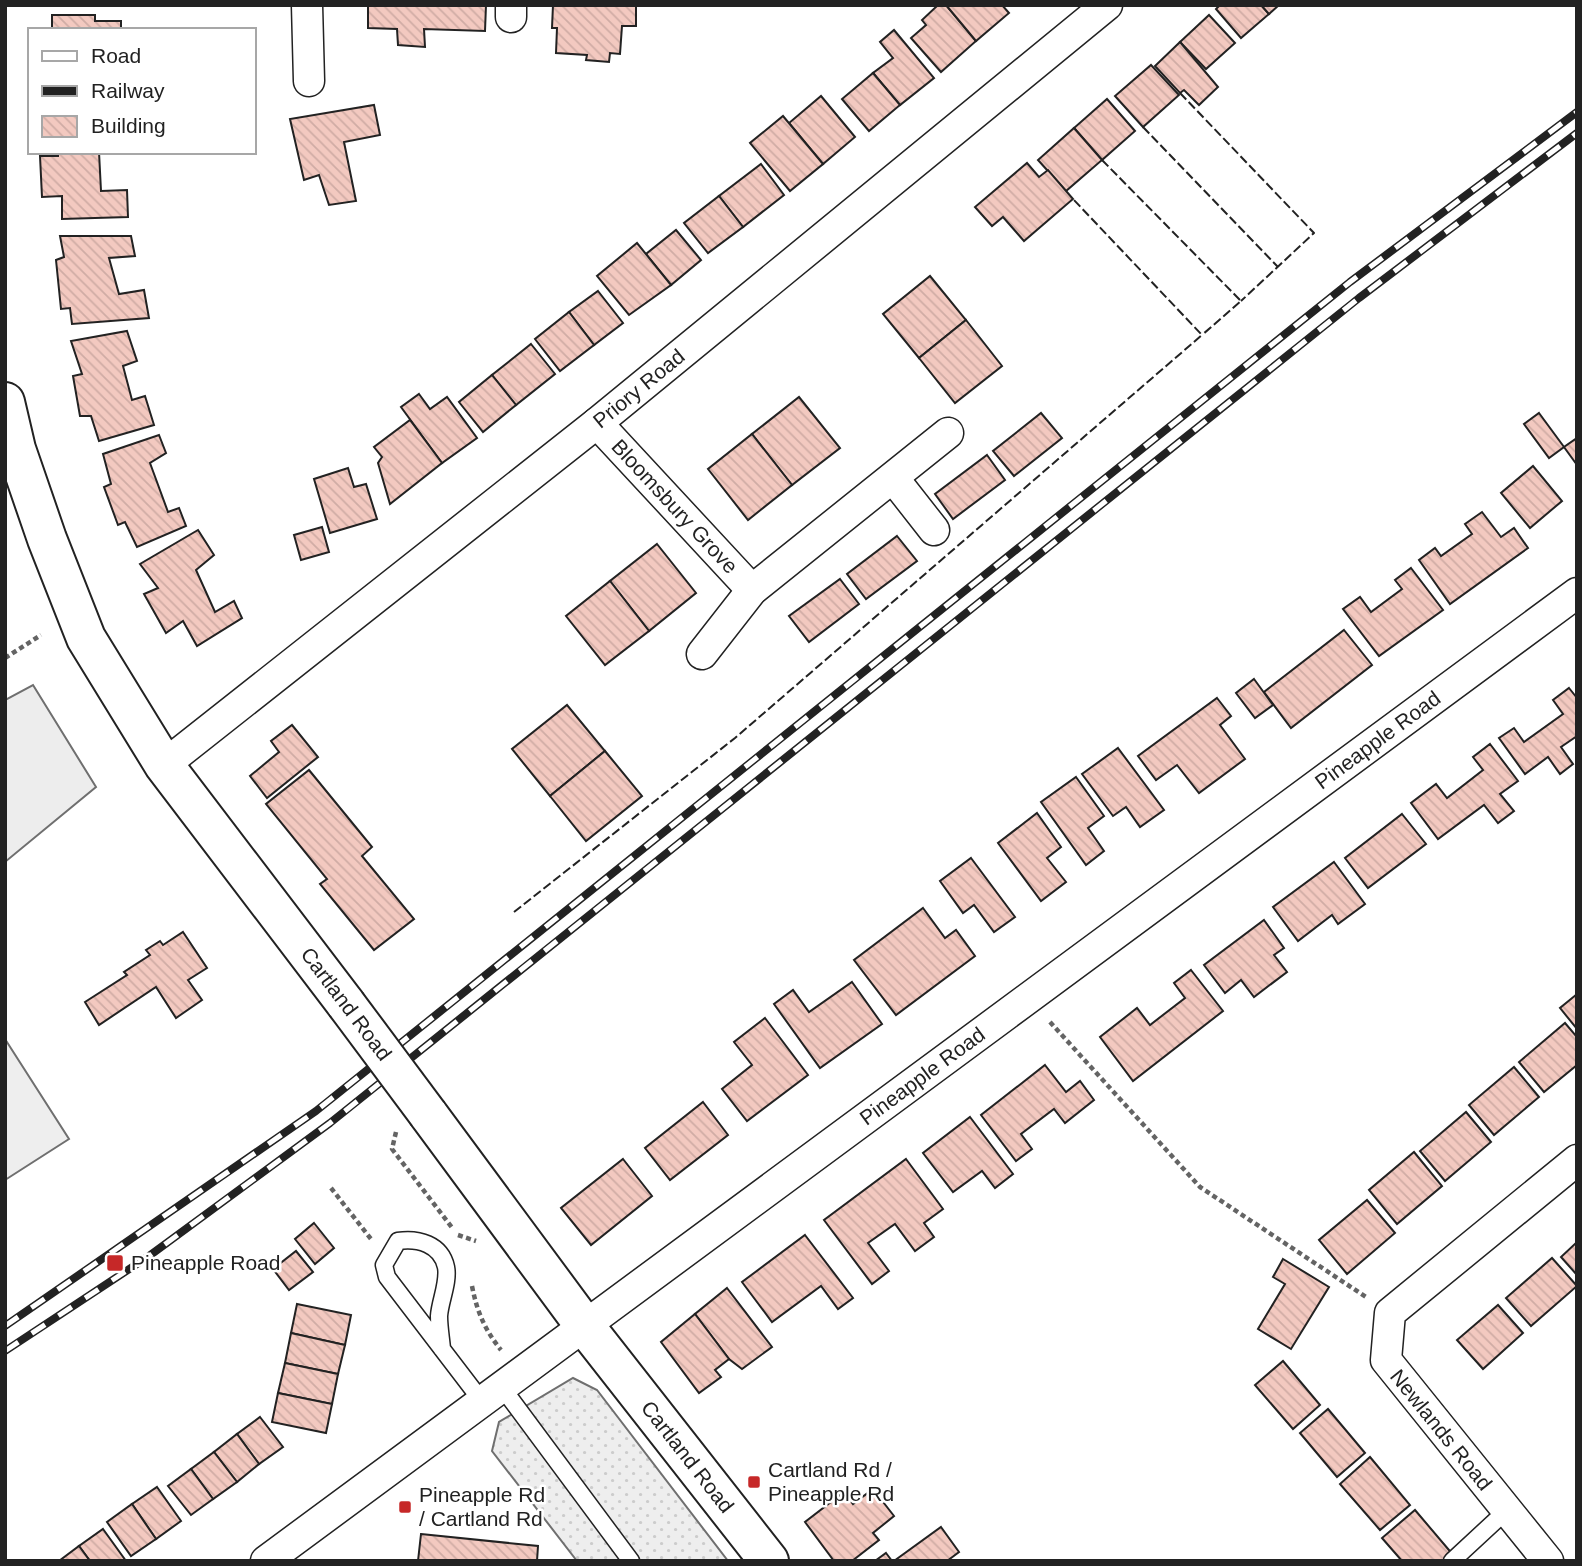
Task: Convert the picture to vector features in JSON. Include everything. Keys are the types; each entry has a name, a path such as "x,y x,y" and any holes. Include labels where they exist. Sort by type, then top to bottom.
{"street":[{"path":"307,5 309,81"},
{"name":"Priory Road","path":"164,765 597,424 1107,5"},
{"name":"Cartland Road","path":"5,402 16,449 47,539 86,638 164,765 346,1004 584,1325 769,1561"},
{"name":"Bloomsbury Grove","path":"597,424 752,590"},
{"name":"Bloomsbury Grove","path":"702,654 752,590 894,479 948,433"},
{"path":"894,479 934,530"},
{"name":"Pineapple Road","path":"266,1561 1577,593"},
{"path":"1390,1313 1577,1160"},
{"name":"Newlands Road","path":"1390,1313 1386,1360 1548,1561"}],"lane":[{"path":"442,1349 439,1320 446,1267 437,1251 428,1243 410,1239 398,1241 384,1265 387,1278 442,1349 491,1393 631,1561"},
{"path":"1452,1561 1506,1511"}],"path":[{"path":"5,658 41,635"},
{"path":"1027,997 1200,1187 1390,1313"}],"shaded area":[{"path":"33,685 96,787 5,862 5,700"},
{"path":"5,1039 69,1139 5,1180"},
{"path":"573,1378 597,1390 728,1561 577,1561 492,1451 499,1422"}],"building":[{"path":"368,5 486,5 485,31 424,29 425,47 398,45 397,29 368,28"},
{"path":"553,5 636,5 636,26 622,26 620,54 610,53 609,62 586,60 587,55 556,53 557,28 552,28"},
{"path":"938,5 946,5 976,41 941,72 911,38 926,25 922,20"},
{"path":"946,5 1002,5 1009,13 976,41"},
{"path":"1220,5 1261,5 1269,14 1241,38 1216,9"},
{"path":"1261,5 1279,5 1269,14"},
{"path":"52,15 95,15 95,21 121,21 121,28 52,28"},
{"path":"1209,15 1235,43 1206,69 1180,42"},
{"path":"894,30 934,78 900,105 873,73 893,58 880,42"},
{"path":"1180,42 1218,87 1199,105 1184,90 1180,93 1155,66"},
{"path":"1151,65 1179,95 1143,127 1115,96"},
{"path":"873,73 900,105 869,131 842,99"},
{"path":"821,96 855,137 823,164 789,123"},
{"path":"1107,99 1135,131 1102,160 1074,128"},
{"path":"374,105 380,135 344,142 356,201 329,205 319,175 304,180 290,119"},
{"path":"783,116 823,164 790,191 750,143"},
{"path":"1074,128 1102,160 1066,191 1038,160"},
{"path":"99,154 101,191 127,190 128,217 62,219 62,196 42,197 40,156"},
{"path":"1027,163 1039,177 1048,170 1073,199 1024,241 1003,217 992,226 975,207"},
{"path":"761,164 784,195 743,227 719,196"},
{"path":"719,196 743,227 708,253 684,223"},
{"path":"676,230 701,260 671,285 646,254"},
{"path":"60,236 131,236 135,256 109,258 119,294 144,290 149,318 72,324 70,308 61,309 56,260 64,257"},
{"path":"637,243 671,285 629,315 597,276"},
{"path":"930,276 966,320 919,358 883,314"},
{"path":"598,291 623,323 594,345 569,312"},
{"path":"569,312 594,345 560,371 535,339"},
{"path":"966,320 1002,366 955,403 919,358"},
{"path":"127,331 137,361 123,366 132,400 145,396 154,425 99,441 91,416 80,416 73,376 82,374 71,341"},
{"path":"531,344 555,374 516,405 492,375"},
{"path":"492,375 516,405 483,432 459,402"},
{"path":"419,394 430,409 447,397 477,438 442,463 401,407"},
{"path":"799,397 840,448 792,485 752,434"},
{"path":"1041,413 1062,438 1014,476 993,451"},
{"path":"1539,413 1564,447 1549,458 1524,424"},
{"path":"410,420 442,463 390,504 378,463 382,457 374,447"},
{"path":"752,434 792,485 748,520 708,469"},
{"path":"159,435 166,453 150,463 168,512 179,508 186,526 137,547 125,522 118,525 104,487 111,484 103,454"},
{"path":"1577,438 1577,465 1564,447"},
{"path":"987,455 1005,480 953,519 935,494"},
{"path":"1533,466 1562,501 1530,528 1501,493"},
{"path":"348,468 354,487 366,484 377,519 330,533 314,479"},
{"path":"1482,512 1501,537 1514,528 1528,548 1450,604 1419,560 1435,548 1441,556 1472,534 1465,524"},
{"path":"322,527 329,552 301,560 294,535"},
{"path":"198,530 214,555 196,570 215,612 234,601 242,618 197,646 183,621 166,633 144,594 158,588 140,564"},
{"path":"897,536 917,561 866,599 847,574"},
{"path":"657,544 696,593 649,631 610,581"},
{"path":"1411,568 1443,610 1379,656 1343,609 1360,597 1371,612 1402,589 1395,580"},
{"path":"840,579 859,604 809,642 789,616"},
{"path":"610,581 649,631 605,665 566,616"},
{"path":"1344,630 1372,665 1291,728 1264,692"},
{"path":"1254,679 1273,705 1255,718 1236,693"},
{"path":"1569,688 1577,698 1577,736 1561,747 1573,764 1560,774 1548,757 1525,774 1499,738 1514,728 1524,742 1563,714 1553,700"},
{"path":"1217,698 1231,716 1220,725 1245,759 1199,793 1177,765 1156,780 1138,756"},
{"path":"567,705 605,751 550,796 512,749"},
{"path":"292,725 318,757 267,798 250,776 279,752 271,741"},
{"path":"1490,744 1518,781 1500,794 1514,811 1498,823 1484,805 1438,839 1411,803 1436,784 1447,798 1483,770 1473,757"},
{"path":"1118,748 1164,810 1140,827 1126,807 1113,816 1082,774"},
{"path":"605,751 642,796 586,841 550,796"},
{"path":"309,770 372,847 362,856 414,919 374,950 320,884 327,879 266,804"},
{"path":"1076,777 1104,816 1088,828 1104,851 1086,865 1041,802"},
{"path":"1037,813 1061,847 1047,858 1066,882 1041,901 998,843"},
{"path":"1402,814 1426,844 1368,888 1345,858"},
{"path":"971,858 1015,917 994,932 974,905 963,913 940,881"},
{"path":"1334,862 1365,904 1338,924 1332,915 1298,941 1273,907"},
{"path":"923,908 945,938 956,930 975,956 896,1015 854,960"},
{"path":"1264,920 1284,948 1274,955 1287,972 1254,997 1241,980 1225,993 1204,965"},
{"path":"183,932 207,968 188,980 202,1000 176,1018 156,987 99,1025 85,1002 127,975 124,972 150,955 146,950 160,941 163,945"},
{"path":"1191,970 1223,1011 1133,1081 1100,1037 1137,1008 1150,1025 1185,998 1174,983"},
{"path":"852,982 882,1024 820,1068 774,1004 793,990 809,1012"},
{"path":"1577,994 1577,1029 1560,1008"},
{"path":"765,1018 808,1075 747,1121 722,1089 752,1065 734,1042"},
{"path":"1565,1023 1577,1037 1577,1065 1544,1092 1519,1062"},
{"path":"1045,1065 1066,1092 1080,1081 1094,1100 1065,1123 1054,1109 1021,1134 1032,1149 1016,1161 981,1115"},
{"path":"1514,1067 1539,1097 1494,1135 1469,1105"},
{"path":"703,1102 728,1135 670,1180 645,1148"},
{"path":"1466,1112 1491,1142 1445,1181 1420,1151"},
{"path":"970,1117 1013,1174 995,1188 982,1171 953,1192 923,1153"},
{"path":"1414,1152 1442,1186 1397,1224 1369,1190"},
{"path":"623,1159 652,1196 591,1245 561,1208"},
{"path":"906,1159 943,1209 924,1223 934,1237 915,1251 895,1224 868,1243 889,1271 872,1284 824,1220"},
{"path":"1367,1200 1395,1233 1347,1274 1319,1240"},
{"path":"314,1223 334,1248 315,1264 295,1239"},
{"path":"805,1235 853,1298 838,1309 821,1286 772,1322 742,1282"},
{"path":"1577,1242 1577,1275 1561,1257"},
{"path":"296,1251 313,1272 289,1290 273,1269"},
{"path":"1552,1258 1577,1286 1531,1326 1506,1298"},
{"path":"1283,1259 1329,1287 1291,1349 1258,1329 1285,1284 1273,1277"},
{"path":"727,1288 772,1347 742,1369 729,1359 695,1314"},
{"path":"297,1304 351,1315 345,1345 291,1333"},
{"path":"1498,1305 1523,1333 1483,1369 1457,1340"},
{"path":"695,1314 729,1359 715,1370 721,1377 699,1393 661,1342"},
{"path":"291,1333 345,1345 338,1374 285,1363"},
{"path":"1283,1361 1320,1405 1293,1429 1255,1385"},
{"path":"285,1363 338,1374 332,1404 278,1393"},
{"path":"278,1393 332,1404 326,1433 272,1422"},
{"path":"1328,1409 1365,1453 1337,1477 1300,1433"},
{"path":"260,1417 283,1447 259,1464 237,1434"},
{"path":"237,1434 259,1464 237,1482 214,1452"},
{"path":"214,1452 237,1482 213,1499 191,1469"},
{"path":"1370,1457 1410,1505 1380,1530 1340,1484"},
{"path":"191,1469 213,1499 191,1515 168,1486"},
{"path":"157,1487 181,1521 156,1539 132,1504"},
{"path":"873,1489 894,1516 873,1533 879,1540 852,1561 834,1561 805,1522 844,1492 853,1504"},
{"path":"132,1504 156,1539 131,1556 107,1522"},
{"path":"1415,1510 1454,1556 1448,1561 1402,1561 1382,1538"},
{"path":"941,1527 959,1552 947,1561 894,1561"},
{"path":"103,1529 126,1561 90,1561 79,1546"},
{"path":"421,1534 538,1546 537,1561 418,1561"},
{"path":"79,1546 90,1561 59,1561"},
{"path":"886,1553 892,1561 875,1561"}],"railway":[{"path":"5,1326 316,1111 1350,282 1577,112"},
{"path":"5,1351 149,1256 330,1123 1359,298 1577,133"}],"fence":[{"path":"1180,93 1314,233 1241,301"},
{"path":"1143,127 1278,267"},
{"path":"1102,160 1241,301 1202,335"},
{"path":"514,912 735,738 1202,335 1073,199"}],"place":[{"name":"Pineapple Road","path":"115,1263"},
{"name":"Cartland Rd / Pineapple Rd","path":"754,1482"},
{"name":"Pineapple Rd / Cartland Rd","path":"405,1507"}]}
